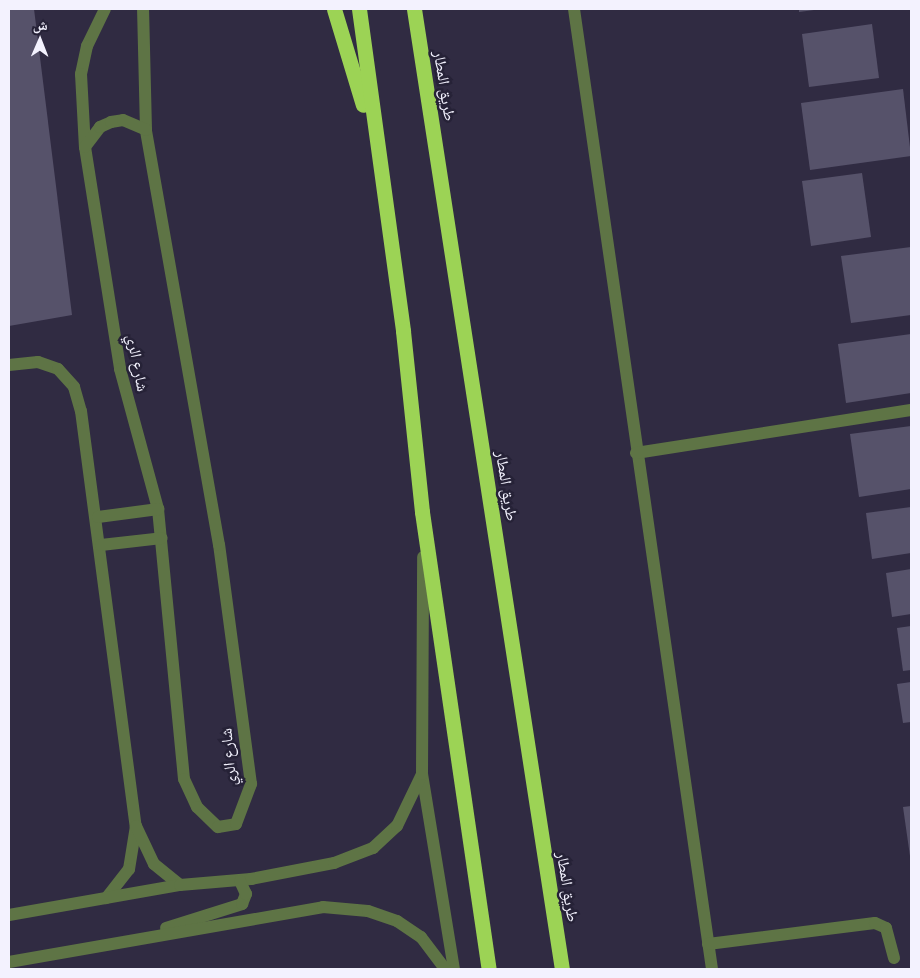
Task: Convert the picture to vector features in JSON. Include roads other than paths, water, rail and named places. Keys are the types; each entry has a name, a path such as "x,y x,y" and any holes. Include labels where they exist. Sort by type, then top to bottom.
{"highway":[{"path":"334,9 374,143"},
{"path":"359,9 374,143 404,331 422,512 489,969"},
{"name":"طريق المطار","path":"414,9 562,969"},
{"path":"420,9 420,45"}],"street":[{"name":"شارع الري","path":"105,9 82,66 85,147 120,369 158,509 184,779 198,807 218,827 236,824 251,784 219,545 146,130 143,9"},
{"path":"574,9 636,453 712,969"},
{"path":"85,147 100,127 111,122 123,120 146,130"},
{"path":"9,364 50,365 74,387 98,517 136,826 129,869 106,898"},
{"path":"636,453 911,410"},
{"path":"98,517 158,509"},
{"path":"422,512 422,774 454,969"},
{"path":"101,545 162,538"},
{"path":"9,916 180,886 240,881 334,863 373,848 398,826 422,774"},
{"path":"136,826 154,864 180,886"},
{"path":"145,938 191,917 242,904 246,894 240,881"},
{"path":"9,962 323,907 368,911 421,937 445,969"},
{"path":"708,944 875,923 886,928 894,958"}]}
